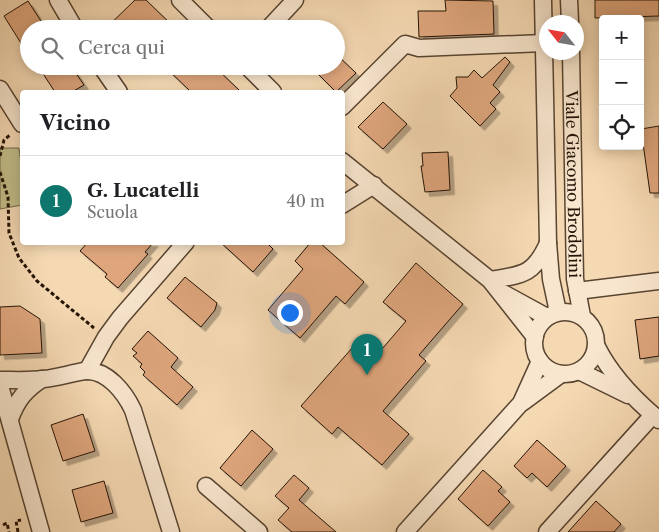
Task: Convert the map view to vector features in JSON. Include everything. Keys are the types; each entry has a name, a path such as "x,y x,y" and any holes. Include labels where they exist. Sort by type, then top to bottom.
{"street":[{"path":"58,0 70,20"},
{"path":"180,0 200,20"},
{"path":"276,20 295,0"},
{"name":"Viale Giacomo Brodolini","path":"543,0 543,15"},
{"path":"569,0 570,15"},
{"path":"345,104 405,44 419,48 539,43"},
{"name":"Viale Giacomo Brodolini","path":"544,60 548,244 553,314"},
{"name":"Viale Giacomo Brodolini","path":"571,60 577,291 582,316"},
{"path":"108,75 119,90"},
{"path":"256,75 271,90"},
{"path":"0,89 19,127"},
{"path":"345,163 374,185 494,285 534,337"},
{"path":"345,203 374,185"},
{"name":"Viale Giacomo Brodolini","path":"494,285 526,273 540,261 548,244"},
{"path":"87,370 106,337 183,245"},
{"path":"577,291 659,281"},
{"path":"494,285 553,314"},
{"path":"548,532 656,417 635,399 604,362 597,347 594,329 582,316 566,311 553,314 537,329 534,337 534,345 540,361 553,372 561,374 579,371 594,356 597,347"},
{"path":"521,403 540,361"},
{"path":"0,380 42,380 87,370 110,380 128,398 167,531"},
{"path":"579,371 635,399"},
{"path":"405,532 521,403 561,374"},
{"path":"10,419 19,399 28,389 42,380"},
{"path":"0,386 41,532"},
{"path":"206,486 259,532"}],"path":[{"path":"0,156 4,140 19,127"},
{"path":"0,172 8,197 9,233 19,258 38,281 106,337"},
{"path":"16,521 18,532"},
{"path":"3,524 7,523 10,532"}],"shaded area":[{"path":"0,148 19,148 20,205 0,209"}],"building":[{"path":"135,0 146,0 167,20 114,20"},
{"path":"445,0 493,1 494,34 419,37 418,11 446,11"},
{"path":"595,0 659,0 659,16 599,15 599,18 595,18"},
{"path":"28,1 40,20 20,20 20,42 4,16"},
{"path":"505,57 510,62 493,85 500,92 490,103 496,109 480,126 450,96 457,88 456,77 468,77 474,70 482,78"},
{"path":"345,63 356,73 338,90 334,90 319,75 345,75"},
{"path":"44,75 77,75 84,85 75,90 54,90"},
{"path":"173,75 223,75 239,90 189,90"},
{"path":"383,102 407,124 383,149 358,127"},
{"path":"659,126 659,193 650,193 644,150 644,128"},
{"path":"448,152 450,190 425,192 421,166 423,166 422,153"},
{"path":"85,245 151,245 145,252 148,254 118,288 105,277 107,274 80,251"},
{"path":"223,245 269,245 273,249 253,272"},
{"path":"308,245 322,245 364,282 345,304 336,296 300,338 268,310 303,269 295,261"},
{"path":"416,263 463,304 419,355 426,361 383,411 409,434 382,465 338,427 332,434 301,406 360,339 371,349 375,343 382,349 406,321 383,302"},
{"path":"185,277 217,303 215,310 201,327 167,298"},
{"path":"20,306 40,319 42,353 0,355 0,307"},
{"path":"659,317 659,356 640,359 635,320"},
{"path":"148,331 178,358 171,367 193,387 177,405 143,375 145,372 140,367 142,364 133,356 137,353 132,349"},
{"path":"83,414 95,451 63,461 51,425"},
{"path":"252,430 273,449 241,486 220,468"},
{"path":"537,440 566,466 547,487 532,473 527,478 514,466"},
{"path":"483,470 502,487 498,491 510,502 488,526 458,499"},
{"path":"294,475 309,488 299,500 336,532 292,532 278,520 289,508 275,496"},
{"path":"104,481 113,513 81,522 72,490"},
{"path":"596,501 621,524 614,532 568,532"}],"place":[{"name":"G. Lucatelli","path":"367,375"}]}
